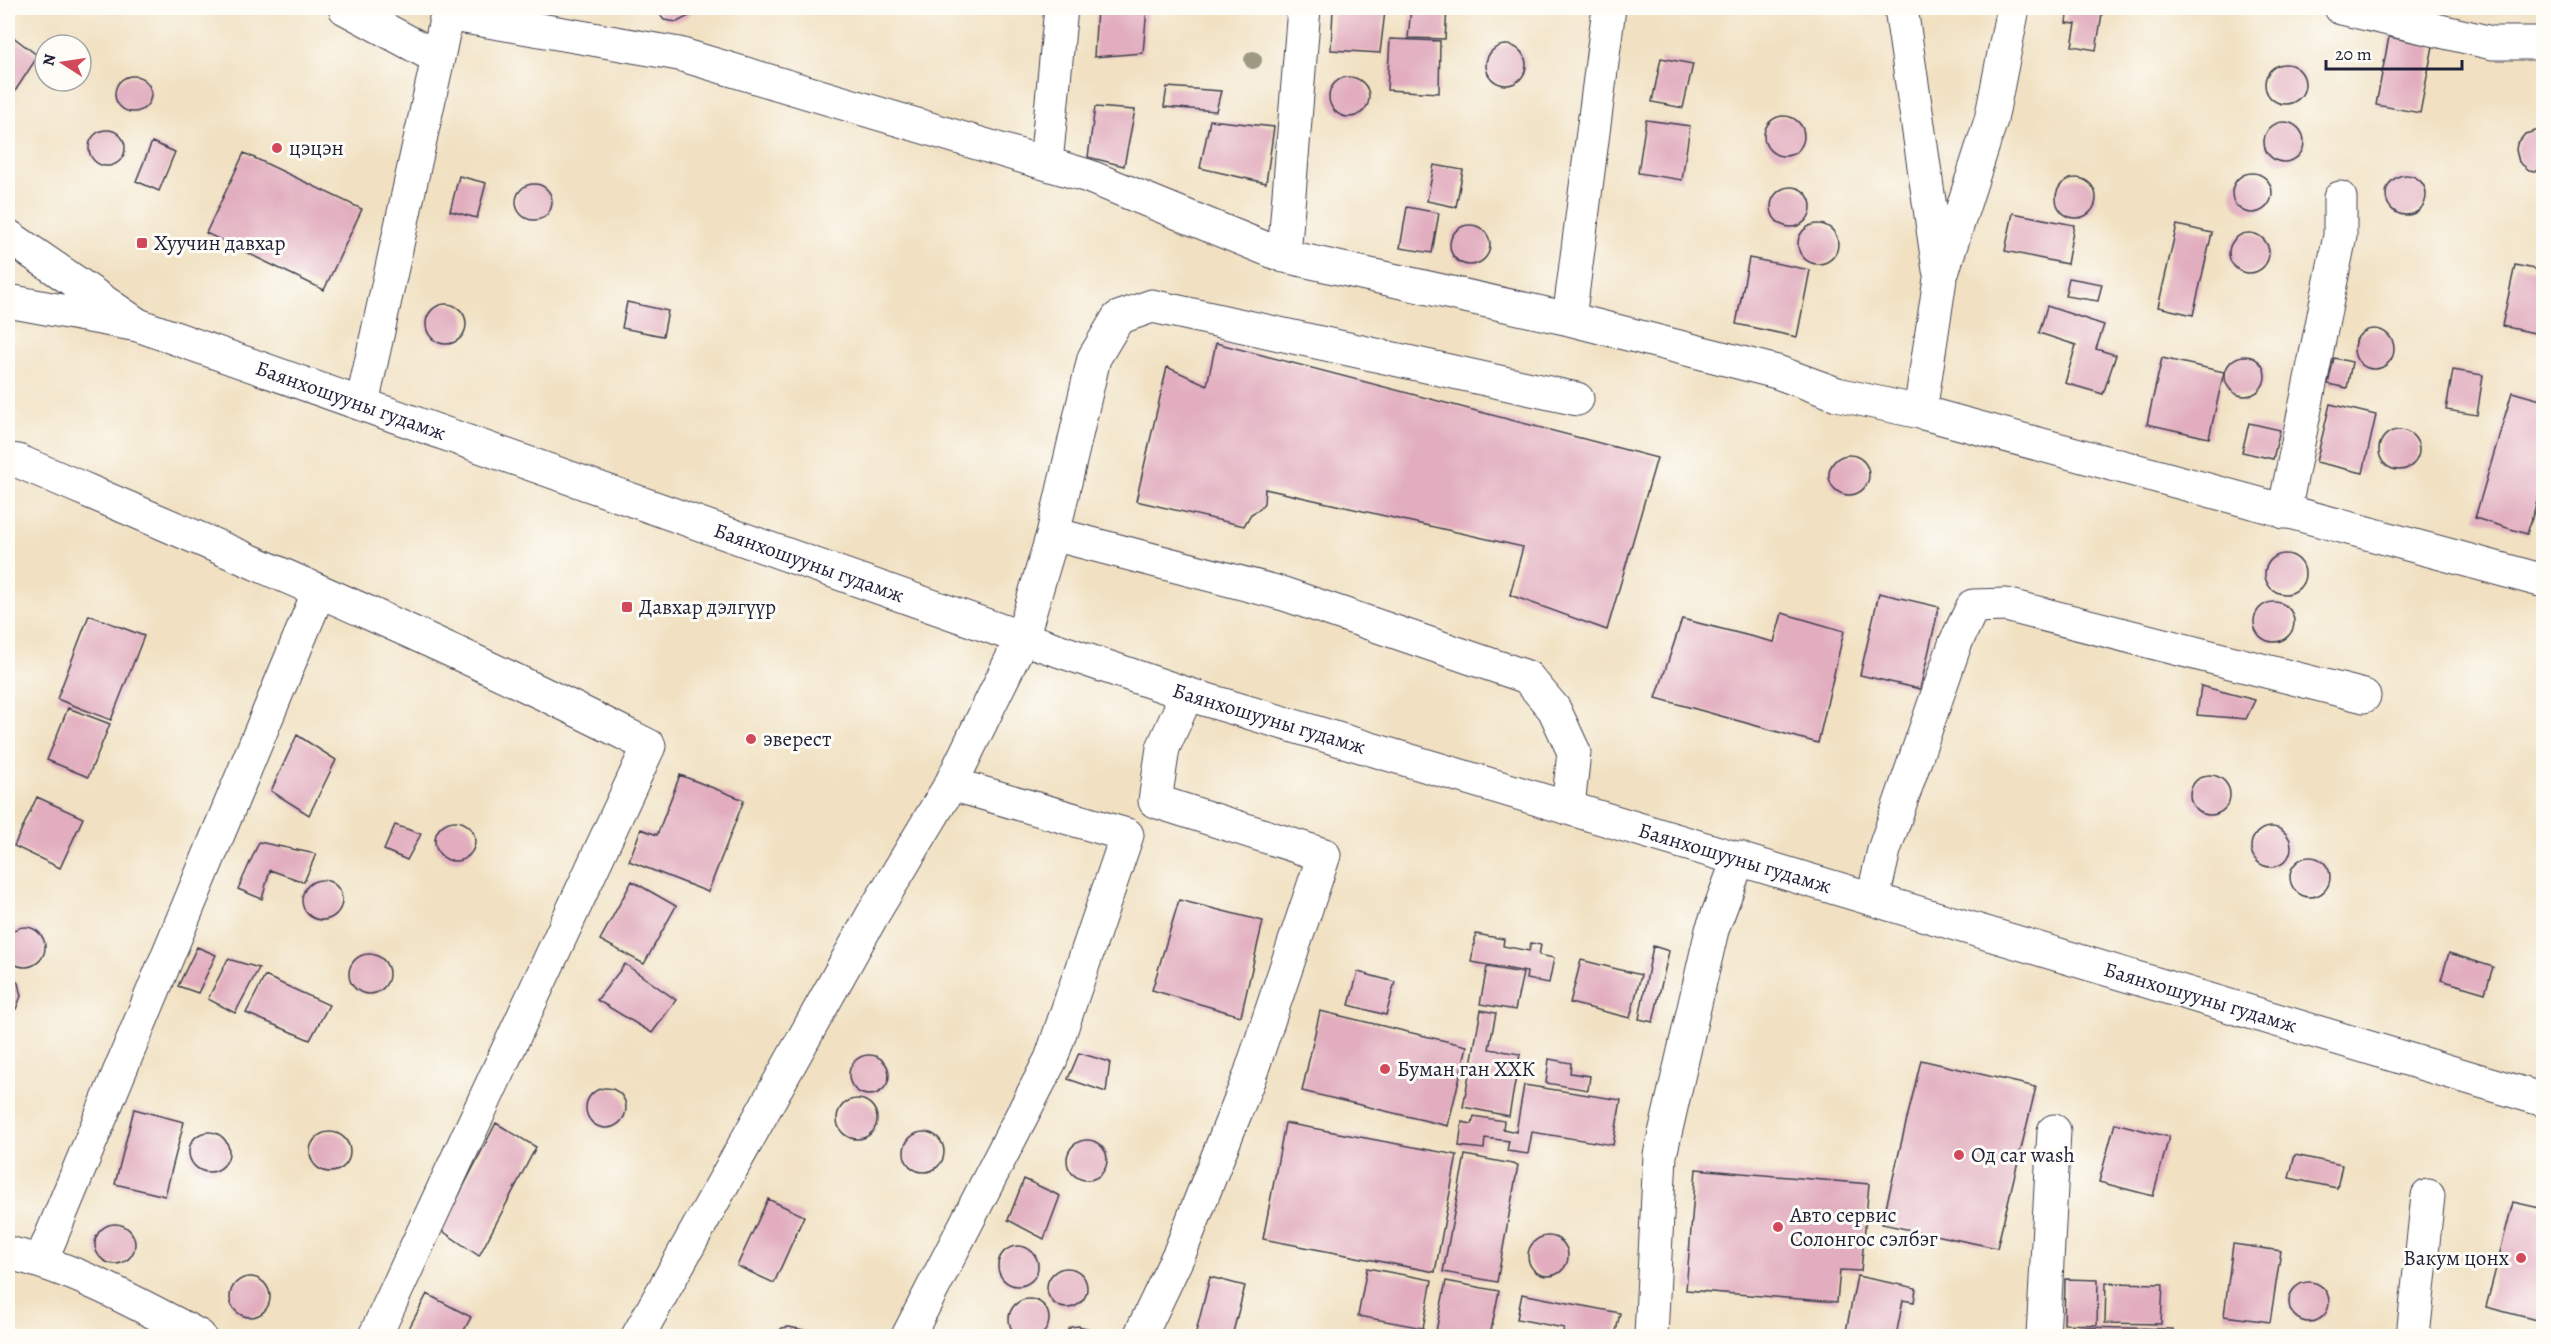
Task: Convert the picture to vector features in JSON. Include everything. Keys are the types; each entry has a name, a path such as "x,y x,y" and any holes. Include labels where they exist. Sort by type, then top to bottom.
{"street":[{"path":"345,8 438,58"},
{"path":"1046,164 1061,8"},
{"path":"1284,256 1304,8"},
{"path":"1569,319 1609,8"},
{"path":"1901,8 1940,279"},
{"path":"1920,412 1940,279 1991,120 2013,8"},
{"path":"2341,8 2492,43 2544,43"},
{"path":"362,404 448,11 679,54 1088,176 1284,256 1569,319 1777,372 1837,394 1920,412 2544,582"},
{"path":"2284,512 2340,236 2340,198"},
{"path":"8,236 138,325"},
{"name":"Баянхошууны гудамж","path":"8,301 138,325 1022,638 1187,694 2544,1100"},
{"path":"638,1336 873,914 951,784 1022,638 1053,534 1094,358 1118,318 1152,306 1577,399"},
{"path":"8,459 18,461 319,591 540,690 649,746 375,1336"},
{"path":"1053,534 1284,594 1527,677 1554,709 1574,753 1568,807"},
{"path":"41,1261 319,591"},
{"path":"1873,898 1884,850 1947,666 1973,606 2006,605 2364,696"},
{"path":"1140,1336 1180,1252 1249,1078 1324,855 1155,801 1163,748 1187,694"},
{"path":"908,1336 1051,1059 1127,836 951,784"},
{"path":"1651,1336 1660,1155 1712,930 1739,858"},
{"path":"2043,1336 2054,1131"},
{"path":"2414,1336 2428,1196"},
{"path":"8,1253 41,1261 139,1305 199,1336"}],"building":[{"path":"655,8 693,8 689,16 677,22 664,20"},
{"path":"1097,8 1147,8 1143,53 1094,57"},
{"path":"1411,8 1447,8 1445,39 1408,38"},
{"path":"2068,8 2103,8 2096,50 2072,46 2076,24 2066,23"},
{"path":"1333,9 1385,11 1380,53 1331,50"},
{"path":"8,33 33,52 33,64 8,102"},
{"path":"2389,37 2433,46 2420,113 2376,105"},
{"path":"1390,39 1440,41 1439,93 1387,90"},
{"path":"1506,45 1514,46 1520,51 1525,57 1525,73 1520,79 1514,84 1506,85 1498,84 1492,79 1487,73 1486,65 1487,57 1492,51 1498,46"},
{"path":"1661,58 1693,64 1683,108 1652,102"},
{"path":"2285,64 2293,65 2299,70 2304,76 2304,92 2299,98 2293,103 2285,104 2277,103 2271,98 2266,92 2265,84 2266,76 2271,70 2277,65"},
{"path":"133,76 146,81 151,94 146,107 133,112 120,107 115,94 120,81"},
{"path":"1349,77 1363,83 1369,97 1363,111 1349,117 1335,111 1329,97 1335,83"},
{"path":"1167,87 1221,91 1216,111 1164,107"},
{"path":"1095,107 1135,110 1124,166 1088,157"},
{"path":"1784,116 1792,117 1798,122 1803,128 1803,144 1798,150 1792,155 1784,156 1776,155 1770,150 1765,144 1764,136 1765,128 1770,122 1776,117"},
{"path":"1210,120 1274,127 1266,183 1200,168"},
{"path":"1646,120 1690,126 1682,180 1638,173"},
{"path":"2284,122 2292,123 2298,128 2303,134 2303,150 2298,156 2292,161 2284,162 2276,161 2270,156 2265,150 2264,142 2265,134 2270,128 2276,123"},
{"path":"107,130 120,135 125,148 120,161 107,166 94,161 89,148 94,135"},
{"path":"2539,130 2544,132 2544,170 2529,170 2519,162 2517,144 2525,134"},
{"path":"152,142 175,152 159,191 136,181"},
{"path":"244,153 362,209 324,290 206,233"},
{"path":"1434,165 1463,170 1456,207 1427,201"},
{"path":"2252,173 2260,174 2266,179 2271,185 2271,201 2266,207 2260,212 2252,213 2244,212 2238,207 2233,201 2232,193 2233,185 2238,179 2244,174"},
{"path":"2406,175 2414,176 2420,181 2425,187 2425,203 2420,209 2414,214 2406,215 2398,214 2392,209 2387,203 2386,195 2387,187 2392,181 2398,176"},
{"path":"459,176 486,183 477,218 450,211"},
{"path":"2076,178 2084,179 2090,184 2095,190 2095,206 2090,212 2084,217 2076,218 2068,217 2062,212 2057,206 2056,198 2057,190 2062,184 2068,179"},
{"path":"534,184 547,189 552,202 547,215 534,220 521,215 516,202 521,189"},
{"path":"1791,187 1799,188 1805,193 1810,199 1810,215 1805,221 1799,226 1791,227 1783,226 1777,221 1772,215 1771,207 1772,199 1777,193 1783,188"},
{"path":"1407,207 1439,213 1432,253 1400,248"},
{"path":"2542,209 2544,209 2544,249 2536,248"},
{"path":"2013,213 2074,225 2067,264 2005,251"},
{"path":"1818,224 1826,225 1832,230 1837,236 1837,252 1832,258 1826,263 1818,264 1810,263 1804,258 1799,252 1798,244 1799,236 1804,230 1810,225"},
{"path":"1470,225 1478,226 1484,231 1489,237 1489,253 1484,259 1478,264 1470,265 1462,264 1456,259 1451,253 1450,245 1451,237 1456,231 1462,226"},
{"path":"2177,225 2212,233 2193,315 2158,307"},
{"path":"2249,233 2257,234 2263,239 2268,245 2268,261 2263,267 2257,272 2249,273 2241,272 2235,267 2230,261 2229,253 2230,245 2235,239 2241,234"},
{"path":"1749,258 1810,270 1797,337 1736,324"},
{"path":"2515,265 2544,271 2544,335 2502,326"},
{"path":"2069,278 2102,284 2098,301 2065,296"},
{"path":"627,302 668,311 663,336 622,328"},
{"path":"446,304 460,310 466,324 460,338 446,344 432,338 426,324 432,310"},
{"path":"2047,306 2104,325 2096,349 2116,355 2103,394 2065,383 2076,345 2039,333"},
{"path":"2374,329 2382,330 2388,335 2393,341 2393,357 2388,363 2382,368 2374,369 2366,368 2360,363 2355,357 2354,349 2355,341 2360,335 2366,330"},
{"path":"1216,343 1657,458 1607,630 1510,595 1523,547 1265,489 1264,503 1260,509 1251,514 1244,526 1136,501 1167,367 1207,385"},
{"path":"2245,356 2253,357 2259,362 2264,368 2264,384 2259,390 2253,395 2245,396 2237,395 2231,390 2226,384 2225,376 2226,368 2231,362 2237,357"},
{"path":"2162,358 2224,372 2209,438 2147,424"},
{"path":"2334,358 2352,362 2347,388 2328,384"},
{"path":"2453,370 2483,375 2477,415 2446,410"},
{"path":"2512,392 2544,401 2544,479 2527,534 2475,518"},
{"path":"2330,404 2376,415 2363,473 2316,462"},
{"path":"2249,423 2280,430 2273,459 2242,452"},
{"path":"2399,430 2407,431 2413,436 2418,442 2418,458 2413,464 2407,469 2399,470 2391,469 2385,464 2380,458 2379,450 2380,442 2385,436 2391,431"},
{"path":"1849,455 1857,456 1863,461 1868,467 1868,483 1863,489 1857,494 1849,495 1841,494 1835,489 1830,483 1829,475 1830,467 1835,461 1841,456"},
{"path":"2285,554 2293,555 2299,560 2304,566 2304,582 2299,588 2293,593 2285,594 2277,593 2271,588 2266,582 2265,574 2266,566 2271,560 2277,555"},
{"path":"1879,593 1939,607 1920,689 1860,675"},
{"path":"2274,602 2282,603 2288,608 2293,614 2293,630 2288,636 2282,641 2274,642 2266,641 2260,636 2255,630 2254,622 2255,614 2260,608 2266,603"},
{"path":"1782,613 1844,631 1818,743 1656,698 1682,619 1774,642"},
{"path":"89,615 144,636 111,720 57,699"},
{"path":"2201,686 2255,700 2246,719 2197,715"},
{"path":"68,708 110,724 88,777 47,760"},
{"path":"297,735 336,760 309,815 271,791"},
{"path":"680,775 744,800 708,892 629,861 641,829 657,835"},
{"path":"2210,775 2218,776 2224,781 2229,787 2229,803 2224,809 2218,814 2210,815 2202,814 2196,809 2191,803 2190,795 2191,787 2196,781 2202,776"},
{"path":"37,797 83,818 60,868 14,846"},
{"path":"455,821 463,822 469,827 474,833 474,849 469,855 463,860 455,861 447,860 441,855 436,849 435,841 436,833 441,827 447,822"},
{"path":"395,825 421,834 407,860 384,850"},
{"path":"2271,827 2279,828 2285,833 2290,839 2290,855 2285,861 2279,866 2271,867 2263,866 2257,861 2252,855 2251,847 2252,839 2257,833 2263,828"},
{"path":"259,842 316,854 304,882 270,870 262,899 238,889"},
{"path":"2310,857 2318,858 2324,863 2329,869 2329,885 2324,891 2318,896 2310,897 2302,896 2296,891 2291,885 2290,877 2291,869 2296,863 2302,858"},
{"path":"322,880 336,886 342,900 336,914 322,920 308,914 302,900 308,886"},
{"path":"632,881 676,906 644,964 600,940"},
{"path":"1179,900 1263,921 1241,1016 1152,990"},
{"path":"25,927 39,933 45,947 39,961 25,967 11,961 5,947 11,933"},
{"path":"1476,934 1504,939 1503,946 1529,951 1531,943 1541,945 1539,955 1554,958 1549,983 1526,979 1527,972 1471,962"},
{"path":"1653,946 1669,951 1653,1022 1639,1019"},
{"path":"197,947 216,955 198,993 178,986"},
{"path":"2449,953 2493,967 2485,993 2441,980"},
{"path":"369,954 383,960 389,974 383,988 369,994 355,988 349,974 355,960"},
{"path":"228,959 259,968 235,1013 208,999"},
{"path":"1581,960 1641,975 1630,1018 1570,1003"},
{"path":"625,964 676,1000 652,1033 597,1000"},
{"path":"1487,967 1523,973 1515,1010 1480,1004"},
{"path":"1358,972 1395,982 1386,1015 1349,1005"},
{"path":"8,976 18,983 21,996 16,1009 8,1014"},
{"path":"265,976 329,1005 310,1040 246,1013"},
{"path":"1481,1010 1496,1013 1489,1049 1520,1054 1509,1116 1463,1107"},
{"name":"Буман ган ХХК","path":"1320,1011 1467,1046 1448,1126 1302,1091"},
{"path":"1079,1053 1110,1062 1106,1092 1068,1079"},
{"path":"869,1055 883,1061 889,1075 883,1089 869,1095 855,1089 849,1075 855,1061"},
{"path":"1549,1059 1571,1063 1570,1073 1590,1076 1588,1090 1546,1083"},
{"name":"Од car wash","path":"1921,1060 2036,1087 1997,1248 1882,1224"},
{"path":"1524,1085 1621,1100 1613,1145 1532,1132 1528,1154 1507,1151 1509,1141 1485,1138 1484,1149 1459,1146 1462,1122 1472,1124 1474,1116 1504,1121 1503,1129 1516,1132"},
{"path":"606,1088 620,1094 626,1108 620,1122 606,1128 592,1122 586,1108 592,1094"},
{"path":"857,1099 871,1105 877,1119 871,1133 857,1139 843,1133 837,1119 843,1105"},
{"path":"134,1109 184,1122 165,1196 115,1184"},
{"path":"496,1123 536,1147 479,1256 441,1230"},
{"path":"1285,1123 1457,1155 1435,1272 1263,1239"},
{"path":"2115,1123 2169,1137 2153,1196 2099,1182"},
{"path":"209,1132 223,1138 229,1152 223,1166 209,1172 195,1166 189,1152 195,1138"},
{"path":"330,1132 344,1138 350,1152 344,1166 330,1172 316,1166 310,1152 316,1138"},
{"path":"924,1132 938,1138 944,1152 938,1166 924,1172 910,1166 904,1152 910,1138"},
{"path":"1087,1140 1101,1146 1107,1160 1101,1174 1087,1180 1073,1174 1067,1160 1073,1146"},
{"path":"1465,1155 1518,1165 1497,1282 1443,1272"},
{"path":"2295,1155 2342,1165 2337,1188 2289,1178"},
{"name":"Авто сервис Солонгос сэлбэг","path":"1696,1169 1869,1184 1861,1271 1840,1270 1837,1302 1686,1290"},
{"path":"1024,1179 1060,1196 1044,1239 1008,1220"},
{"path":"768,1199 804,1216 774,1283 737,1266"},
{"name":"Вакум цонх","path":"2513,1202 2544,1209 2544,1322 2486,1307"},
{"path":"115,1224 129,1230 135,1244 129,1258 115,1264 101,1258 95,1244 101,1230"},
{"path":"1548,1236 1556,1237 1562,1242 1567,1248 1567,1264 1562,1270 1556,1275 1548,1276 1540,1275 1534,1270 1529,1264 1528,1256 1529,1248 1534,1242 1540,1237"},
{"path":"2233,1244 2281,1251 2270,1322 2224,1316"},
{"path":"1018,1246 1032,1252 1038,1266 1032,1280 1018,1286 1004,1280 998,1266 1004,1252"},
{"path":"1067,1268 1075,1269 1081,1274 1086,1280 1086,1296 1081,1302 1075,1307 1067,1308 1059,1307 1053,1302 1048,1296 1047,1288 1048,1280 1053,1274 1059,1269"},
{"path":"1367,1268 1432,1280 1423,1328 1358,1316"},
{"path":"1857,1276 1916,1288 1914,1302 1903,1300 1896,1336 1875,1336 1846,1331"},
{"path":"250,1277 264,1283 270,1297 264,1311 250,1317 236,1311 230,1297 236,1283"},
{"path":"1210,1277 1245,1286 1232,1336 1195,1336"},
{"path":"2065,1279 2098,1280 2097,1325 2064,1324"},
{"path":"1446,1281 1499,1291 1490,1336 1435,1336"},
{"path":"2309,1282 2323,1288 2329,1302 2323,1316 2309,1322 2295,1316 2289,1302 2295,1288"},
{"path":"2106,1283 2163,1284 2161,1324 2105,1323"},
{"path":"427,1294 471,1317 461,1336 405,1336"},
{"path":"1522,1294 1620,1313 1615,1336 1562,1336 1564,1328 1517,1319"},
{"path":"1029,1299 1043,1305 1049,1319 1043,1333 1029,1339 1015,1333 1009,1319 1015,1305"},
{"path":"1071,1327 1090,1329 1097,1336 1062,1336"},
{"path":"2080,1327 2173,1329 2173,1336 2080,1336"},
{"path":"782,1328 803,1330 808,1336 774,1336"}],"place":[{"name":"цэцэн","path":"277,148"},
{"name":"Хуучин давхар","path":"142,243"},
{"name":"Давхар дэлгүүр","path":"627,607"},
{"name":"эверест","path":"751,739"},
{"name":"Буман ган ХХК","path":"1385,1069"},
{"name":"Од car wash","path":"1959,1155"},
{"name":"Авто сервис Солонгос сэлбэг","path":"1778,1227"},
{"name":"Вакум цонх","path":"2521,1258"}]}
